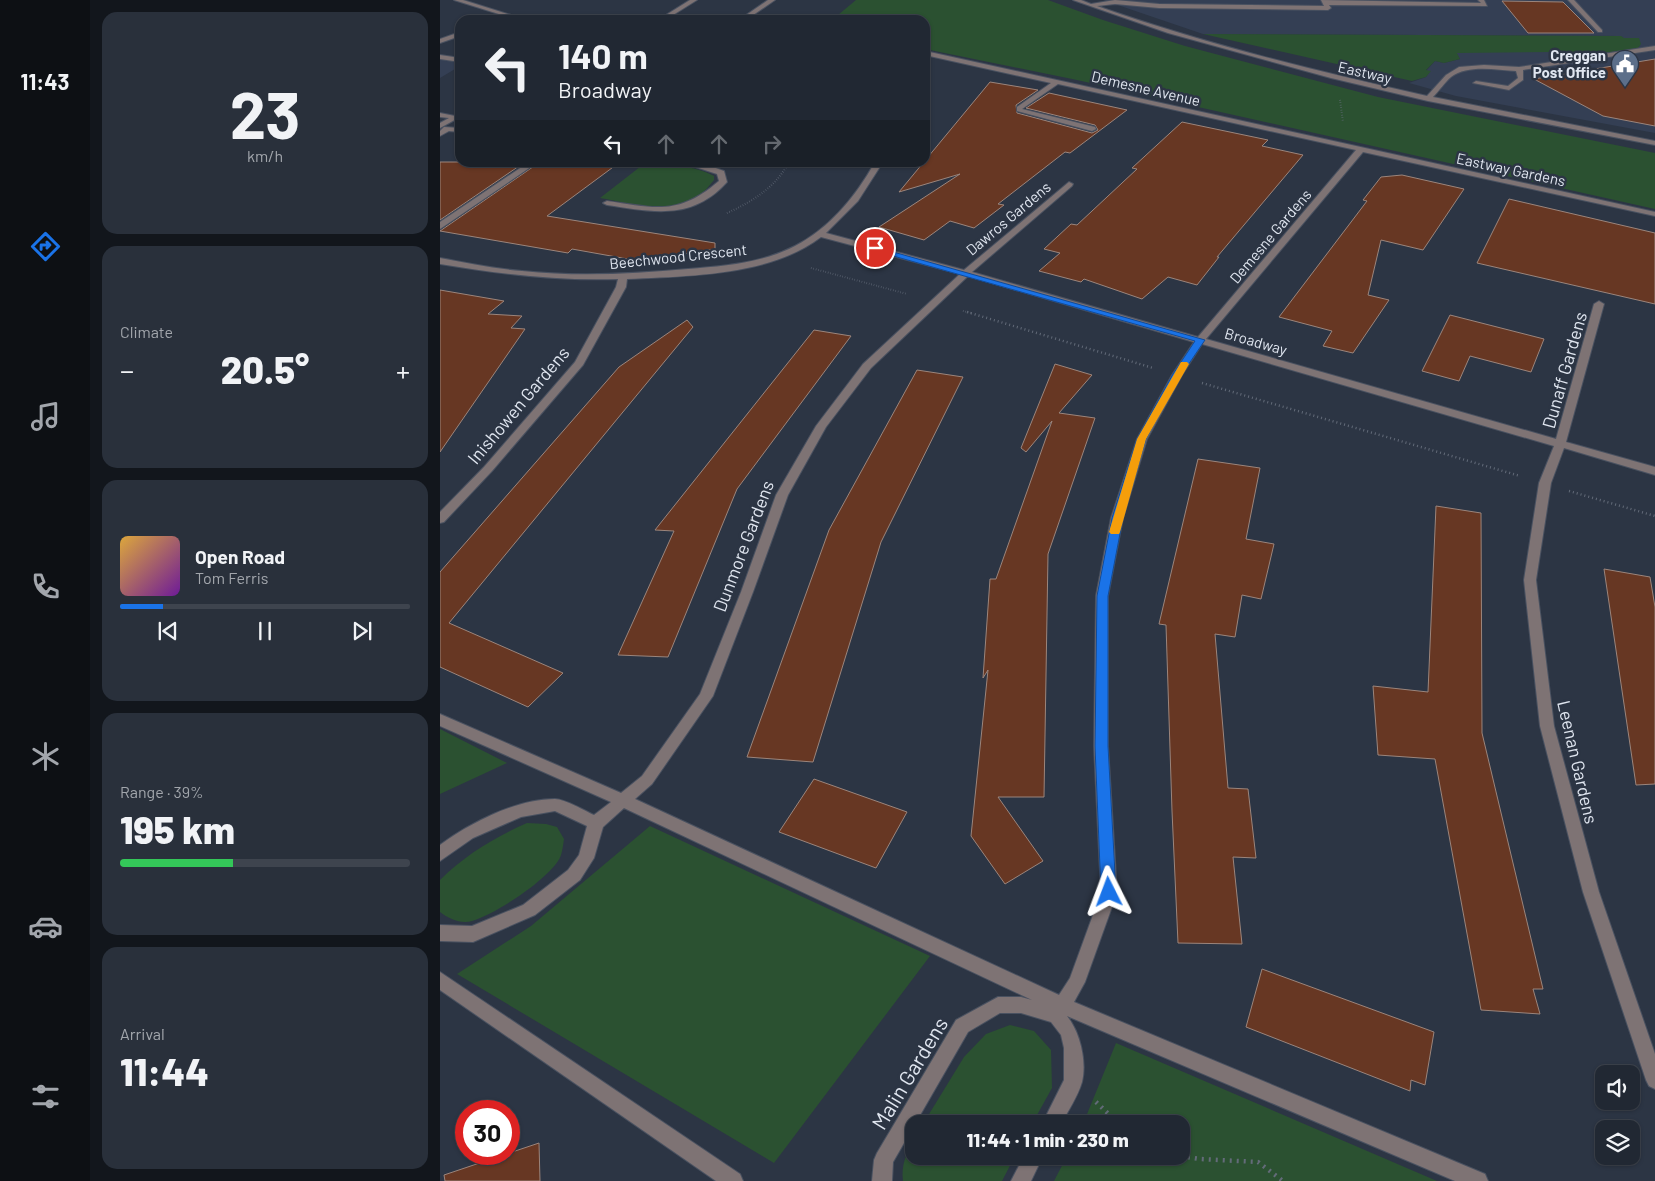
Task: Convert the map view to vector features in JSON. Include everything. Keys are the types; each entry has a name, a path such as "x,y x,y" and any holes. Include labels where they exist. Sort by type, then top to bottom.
{"street":[{"path":"457,0 506,15"},
{"path":"669,15 694,0"},
{"path":"750,15 772,0"},
{"name":"Eastway","path":"1076,0 1180,35 1338,78 1428,99 1655,143"},
{"path":"1324,1 1485,5 1481,0"},
{"path":"1571,0 1600,31"},
{"path":"1089,5 1115,2 1159,6 1328,8 1324,1"},
{"path":"440,41 455,36"},
{"path":"1428,99 1448,76 1459,69 1484,67 1519,69 1655,48"},
{"name":"Demesne Avenue","path":"930,55 1360,150"},
{"path":"440,57 455,59"},
{"path":"1476,83 1510,88 1520,79 1519,69"},
{"path":"1057,82 1019,108 1019,110 1092,129"},
{"path":"440,114 455,117"},
{"path":"442,129 455,118"},
{"path":"442,129 455,130"},
{"name":"Eastway Gardens","path":"1360,150 1655,214"},
{"name":"Demesne Gardens","path":"1200,340 1360,150"},
{"path":"440,226 528,167"},
{"path":"607,203 662,211 684,208 707,197 723,182 721,173 706,167"},
{"name":"Beechwood Crescent","path":"440,261 531,275 583,278 714,270 772,258 799,248 820,234 846,209 869,181 876,167"},
{"name":"Dawros Gardens","path":"966,272 1069,184"},
{"name":"Broadway","path":"820,234 966,272 1655,471"},
{"name":"Dunmore Gardens","path":"596,823 647,780 706,696 747,592 782,495 821,426 867,366 966,272"},
{"name":"Inishowen Gardens","path":"440,519 488,469 579,363 621,287 623,277"},
{"name":"Dunaff Gardens","path":"1560,445 1599,304"},
{"path":"1059,1010 1077,982 1109,892 1101,746 1102,596 1117,518 1142,439 1177,375 1200,340"},
{"name":"Leenan Gardens","path":"1560,445 1545,483 1530,580 1547,726 1591,892 1655,1080"},
{"path":"440,720 622,801 1059,1010 1478,1181"},
{"path":"440,854 468,834 519,810 556,805 596,823 586,858 574,875 529,910 473,934 440,933"},
{"path":"440,980 733,1181"},
{"name":"Malin Gardens","path":"882,1181 884,1160 962,1026 998,1005 1021,1005 1059,1010"},
{"path":"1056,1115 1073,1081 1073,1048 1059,1010"},
{"path":"1021,1181 1029,1165"}],"path":[{"path":"1338,78 1346,147"},
{"path":"772,258 935,302 1655,516"},
{"path":"1190,1157 1258,1162 1283,1181"}],"shaded area":[{"path":"1103,0 1655,0 1655,133 1456,96 1409,83 1426,77 1430,71 1426,71 1435,61 1444,63 1460,59 1456,53 1621,36 1203,34"},
{"path":"440,59 455,61 455,69 440,78"}],"green space":[{"path":"856,0 1048,0 1185,46 1378,97 1655,153 1655,209 1077,80 930,50 930,15 838,15"},
{"path":"1203,34 1621,36 1624,38 1639,38 1641,44 1638,48 1563,59 1559,59 1553,52 1457,53 1460,59 1444,63 1435,61 1426,70 1431,71 1426,77 1412,81"},
{"path":"640,167 690,167 714,176 714,180 698,197 687,203 675,206 650,207 600,198"},
{"path":"440,729 507,763 440,794"},
{"path":"527,823 546,824 557,827 564,839 558,861 551,869 519,896 494,912 472,921 451,919 440,912 440,880 481,847"},
{"path":"650,826 930,956 774,1163 457,974 531,926"},
{"path":"1010,1025 1034,1031 1051,1050 1052,1088 1037,1115 929,1115 964,1057 986,1034"},
{"path":"1116,1043 1437,1181 1054,1181 1062,1165 1190,1165 1190,1115 1087,1115"},
{"path":"905,1160 905,1165 1010,1165 1002,1181 903,1181"}],"building":[{"path":"1502,1 1563,2 1594,33 1528,33"},
{"path":"1655,59 1655,126 1603,116 1534,79"},
{"path":"990,82 1038,90 1016,105 1017,113 1092,133 1098,130 1095,125 1026,108 1049,93 1127,110 1070,153 1065,152 998,204 1004,205 974,228 950,221 924,240 879,227 960,174 899,192 920,167 930,167 930,155"},
{"path":"1182,122 1268,140 1262,146 1303,155 1217,257 1219,257 1197,285 1168,277 1142,299 1084,279 1081,282 1039,271 1060,253 1044,249 1071,224 1077,225 1137,169 1132,168"},
{"path":"440,162 455,162 455,167 518,167 440,220"},
{"path":"533,167 613,167 547,216 715,243 715,249 639,261 572,249 568,253 440,231"},
{"path":"1402,175 1464,189 1423,250 1381,240 1368,295 1389,300 1353,353 1323,346 1332,331 1279,317 1367,201 1363,200 1381,177"},
{"path":"1509,199 1655,233 1655,304 1477,263"},
{"path":"440,290 504,301 488,314 522,316 511,328 525,329 440,452"},
{"path":"1450,315 1544,339 1531,372 1470,356 1459,381 1422,371"},
{"path":"687,320 693,327 449,623 563,673 528,707 440,667 440,572 619,367"},
{"path":"814,330 851,336 737,489 668,657 618,655 674,531 655,530"},
{"path":"1055,364 1092,375 1059,413 1095,418 1048,554 1044,797 998,797 1043,861 1005,884 971,836 988,670 983,678 990,579 996,579 1052,421 1026,452 1021,448"},
{"path":"917,370 963,377 881,542 813,762 747,757 829,530"},
{"path":"1198,459 1260,468 1246,539 1274,544 1261,599 1242,595 1235,637 1215,634 1228,788 1248,789 1256,858 1233,857 1242,944 1178,943 1166,625 1159,624"},
{"path":"1436,506 1481,513 1482,733 1543,989 1533,989 1540,1014 1481,1010 1435,759 1378,755 1373,686 1428,692"},
{"path":"1604,569 1650,577 1655,607 1655,784 1636,785"},
{"path":"814,779 907,812 876,868 779,832"},
{"path":"1262,969 1434,1032 1425,1085 1411,1080 1410,1091 1246,1027"},
{"path":"539,1143 540,1181 445,1181 444,1175 474,1165 520,1165 520,1149"}],"slow traffic":[{"path":"1115,532 1117,518 1142,439 1184,364"}],"place":[{"name":"Creggan Post Office","path":"1625,88"}],"route":[{"path":"875,248 966,272 1200,340 1178,374 1142,439 1117,518 1102,596 1101,746 1109,892"}]}
